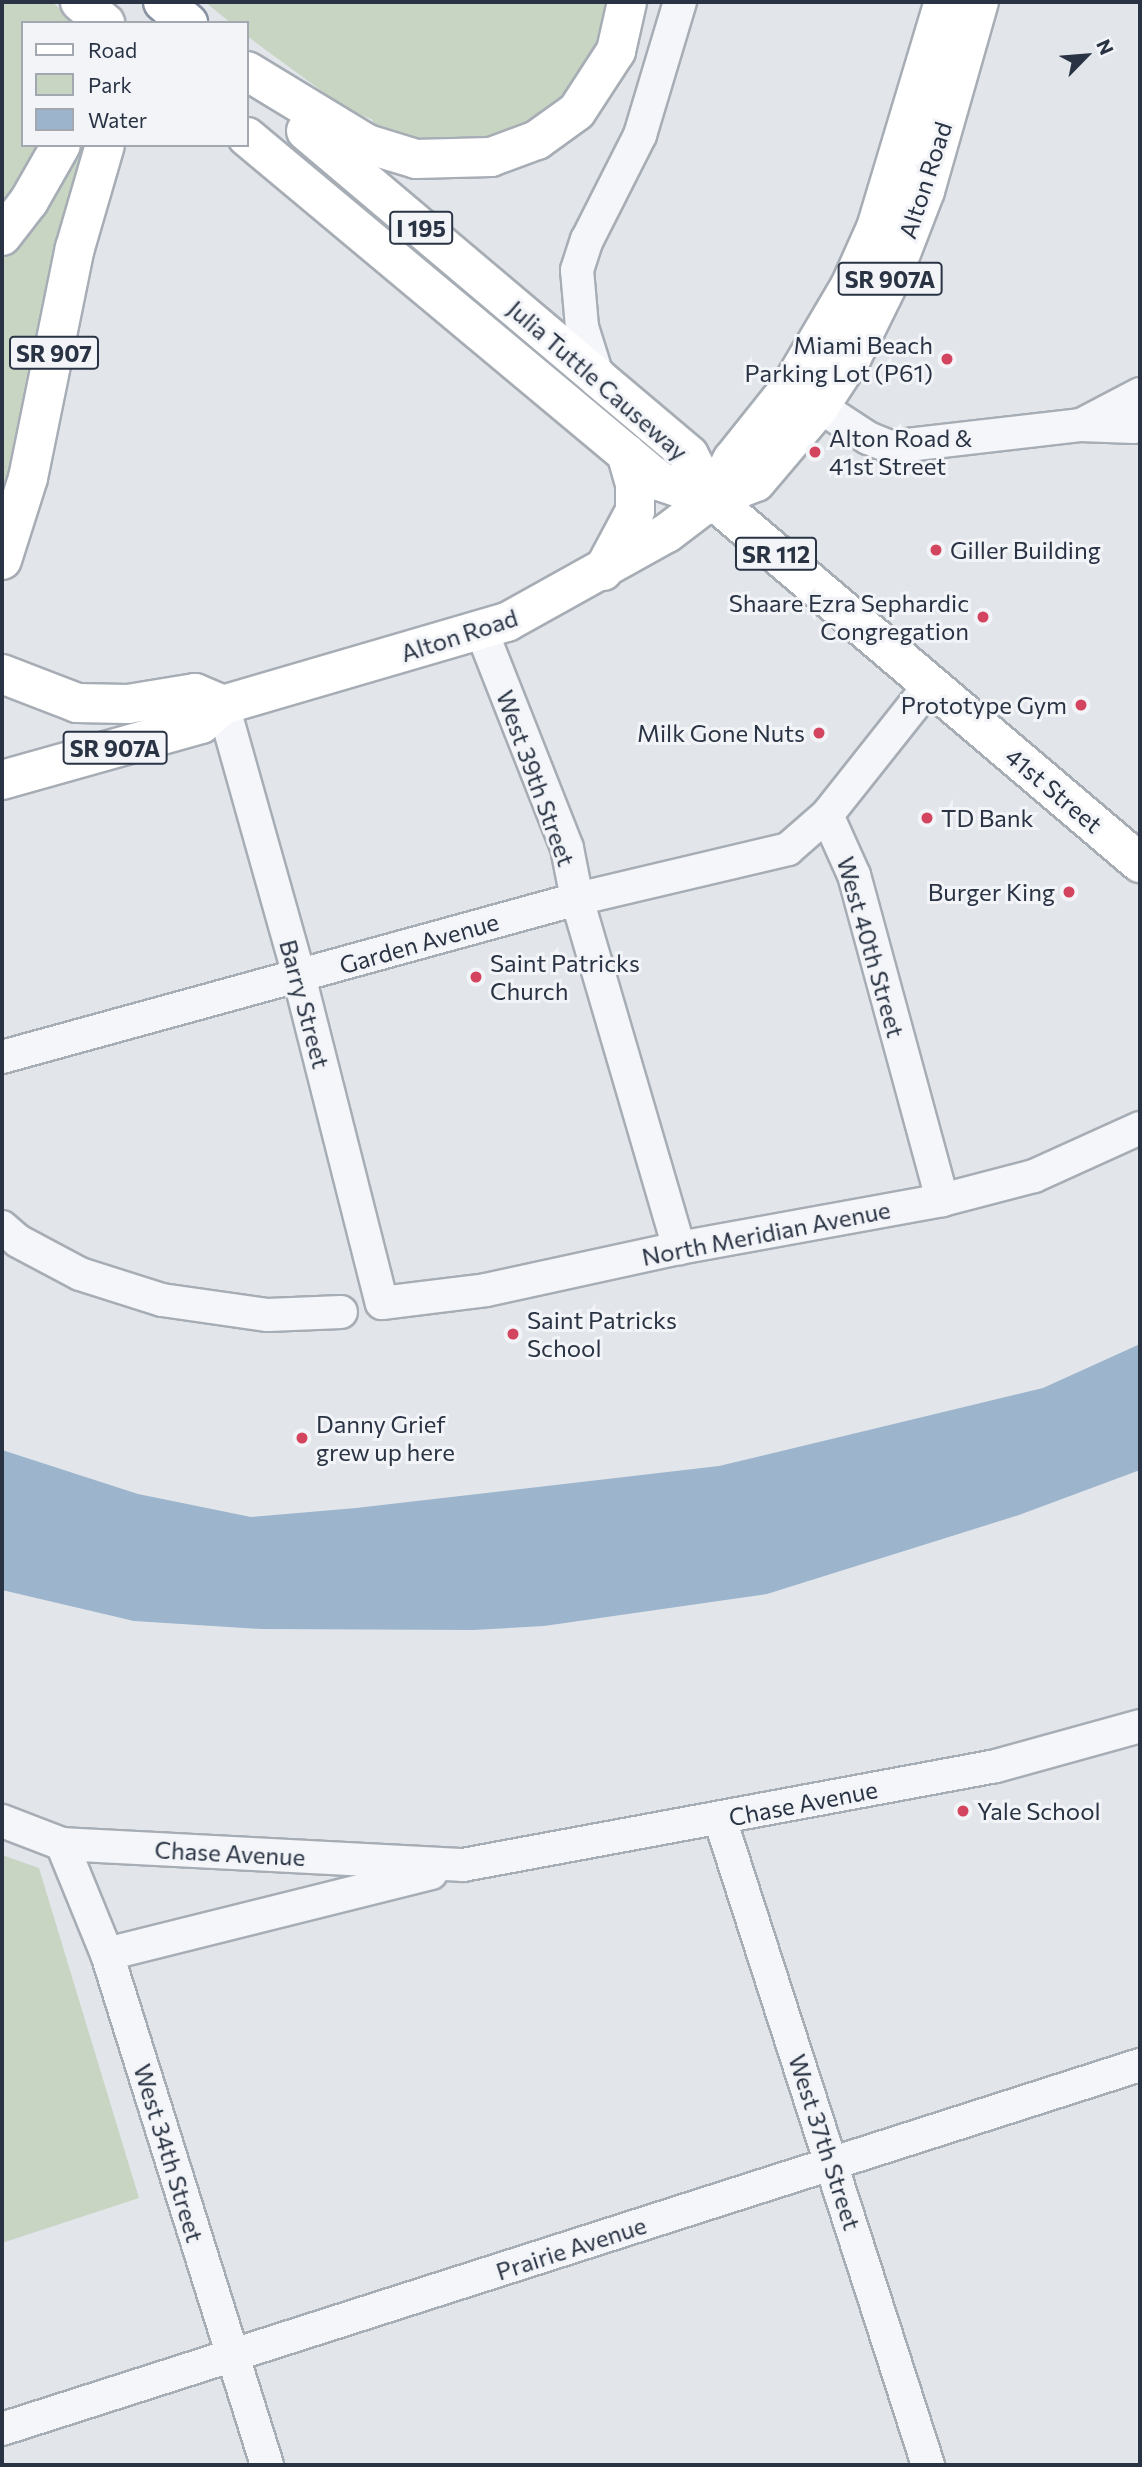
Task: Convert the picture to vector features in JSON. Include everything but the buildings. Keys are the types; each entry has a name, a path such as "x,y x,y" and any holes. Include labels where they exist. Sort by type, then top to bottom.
{"main road":[{"path":"79,2 103,21"},
{"path":"120,21 131,2"},
{"path":"163,2 186,21"},
{"path":"164,21 176,2"},
{"path":"248,74 367,144 416,159 491,157 537,140 577,111 616,51 627,2"},
{"name":"Alton Road","path":"2,780 201,724 223,705 482,632 520,617 667,533 712,499 756,482 805,397 827,331 876,229 944,2"},
{"name":"Alton Road","path":"805,397 852,357 893,274 925,191 979,2"},
{"name":"Julia Tuttle Causeway","path":"248,74 690,456 712,499"},
{"name":"Julia Tuttle Causeway","path":"248,138 659,481 712,499"},
{"path":"2,236 29,201 60,147"},
{"name":"SR 907","path":"2,560 28,478 75,248 104,147"},
{"path":"603,571 635,511 635,484 626,453"},
{"name":"41st Street","path":"712,499 1140,863"},
{"name":"SR 907A","path":"2,674 77,703 128,704 195,693 223,705"}],"street":[{"path":"598,378 582,327 577,270 587,240 640,135 680,2"},
{"path":"1080,425 1140,395"},
{"path":"805,397 890,447 1080,425 1137,432 1132,416 1140,395"},
{"name":"West 39th Street","path":"482,632 567,848 577,899 679,1248"},
{"path":"827,815 930,685"},
{"name":"Barry Street","path":"223,705 299,976 382,1303"},
{"name":"Garden Avenue","path":"2,1057 577,899 788,849 827,815"},
{"name":"West 40th Street","path":"827,815 854,876 942,1200"},
{"name":"North Meridian Avenue","path":"382,1303 541,1278 679,1248 942,1200 1034,1175 1140,1128"},
{"path":"2,1227 18,1241 80,1274 162,1300 268,1315 341,1312"},
{"name":"Chase Avenue","path":"107,1954 463,1865 996,1766 1140,1726"},
{"name":"West 37th Street","path":"720,1819 928,2465"},
{"name":"Chase Avenue","path":"2,1821 62,1844 463,1865"},
{"name":"West 34th Street","path":"62,1844 107,1954 267,2465"},
{"name":"Prairie Avenue","path":"2,2429 833,2166 1140,2065"}],"green space":[{"path":"2,2 52,2 75,21 21,21 21,147 36,147 2,205"},
{"path":"205,2 613,2 588,71 548,115 497,139 415,140 371,126 373,120 345,108 248,37 248,21 229,21"},
{"path":"74,147 91,147 2,521 2,260 34,225"},
{"path":"2,1855 39,1868 139,2198 2,2243"}],"water":[{"path":"1140,1344 1140,1470 1019,1515 767,1594 544,1626 473,1630 261,1629 134,1621 2,1590 2,1450 138,1494 251,1517 356,1508 719,1466 1043,1388"}],"place":[{"name":"Miami Beach Parking Lot (P61)","path":"947,359"},
{"name":"Alton Road & 41st Street","path":"815,452"},
{"name":"Giller Building","path":"936,550"},
{"name":"Shaare Ezra Sephardic Congregation","path":"983,617"},
{"name":"Prototype Gym","path":"1081,705"},
{"name":"Milk Gone Nuts","path":"819,733"},
{"name":"TD Bank","path":"927,818"},
{"name":"Burger King","path":"1069,892"},
{"name":"Saint Patricks Church","path":"476,977"},
{"name":"Saint Patricks School","path":"513,1334"},
{"name":"Danny Grief grew up here","path":"302,1438"},
{"name":"Yale School","path":"963,1811"}]}
